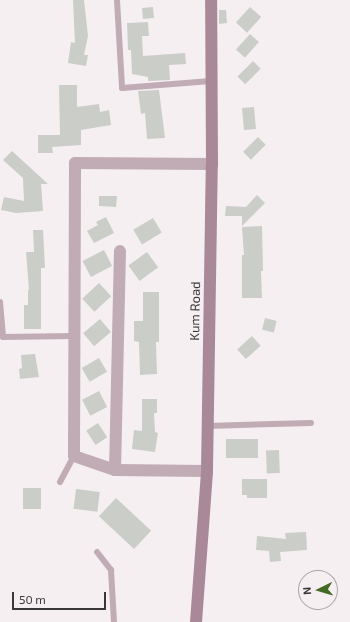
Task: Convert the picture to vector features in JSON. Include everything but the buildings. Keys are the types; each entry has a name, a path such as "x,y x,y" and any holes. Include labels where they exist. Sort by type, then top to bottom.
{"street":[{"name":"Kum Road","path":"196,622 207,472 212,164 211,0"},
{"path":"207,472 115,470 74,456 75,162 212,164"},
{"path":"115,470 120,250"}],"lane":[{"path":"117,0 122,88 211,81"},
{"path":"0,302 3,336 75,336"},
{"path":"207,426 311,423"},
{"path":"60,482 74,456"},
{"path":"98,552 111,570 114,622"}]}
